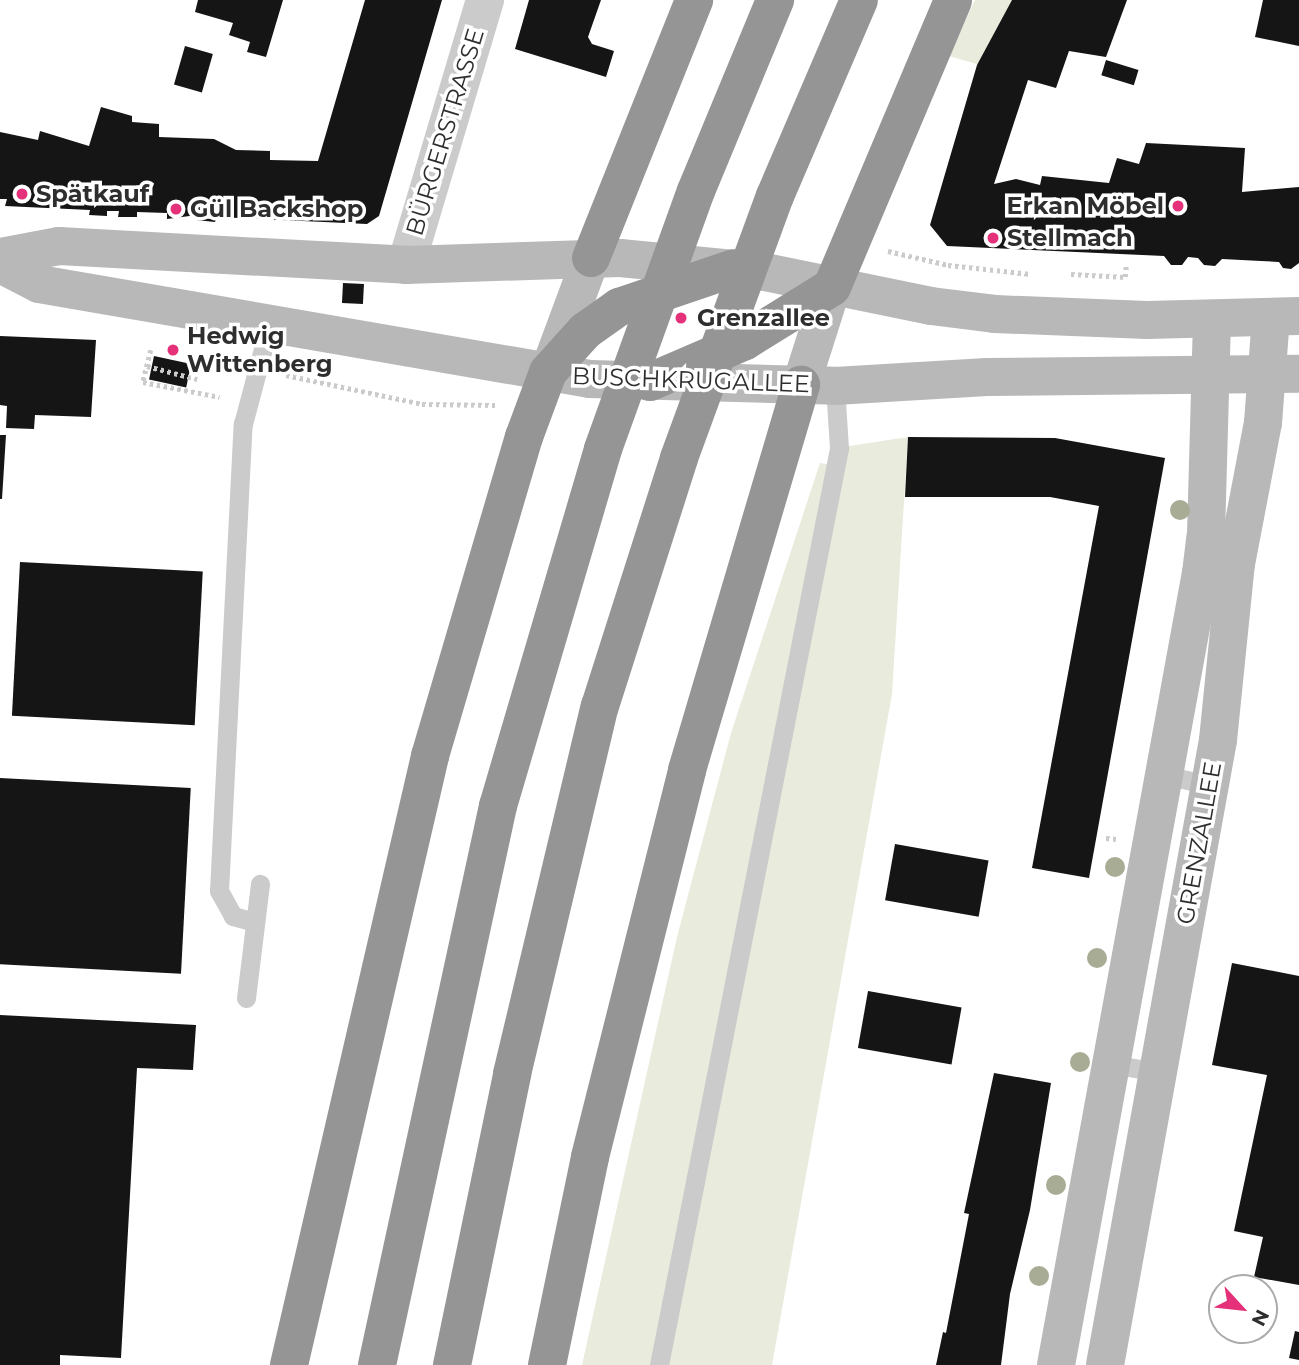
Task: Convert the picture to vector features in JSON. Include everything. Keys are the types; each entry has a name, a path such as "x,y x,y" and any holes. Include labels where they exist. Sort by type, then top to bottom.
{"highway":[{"path":"591,258 694,0"},
{"path":"377,1365 498,806 603,449 696,191 775,0"},
{"path":"452,1365 513,1074 600,706 680,458 775,196 859,0"},
{"path":"650,382 745,341 832,287 953,0"},
{"path":"289,1365 430,756 524,437 548,372 585,331 619,307 734,268"},
{"path":"547,1365 590,1157 683,782 818,385"}],"main road":[{"path":"0,257 59,246 406,265 591,258 734,268 995,314 1285,317"},
{"path":"548,372 591,258"},
{"name":"BUSCHKRUGALLEE","path":"0,264 39,284 269,326 548,372 650,382 818,385 987,377 1283,375"},
{"path":"818,385 832,287"},
{"name":"GRENZALLEE","path":"1105,1365 1210,785 1224,694 1230,604 1283,375 1285,317"},
{"name":"GRENZALLEE","path":"1056,1365 1206,535 1212,318"}],"street":[{"name":"BÜRGERSTRASSE","path":"406,265 485,0"}],"lane":[{"path":"255,922 233,916 219,891 243,424 253,400 269,326"},
{"path":"659,1365 839,448 818,385"},
{"path":"1180,686 1224,694"},
{"path":"1164,775 1210,785"},
{"path":"246,998 260,884"},
{"path":"1111,1064 1158,1072"}],"path":[{"path":"1071,274 1125,277 1126,265"},
{"path":"150,350 143,382 208,396 253,400"},
{"path":"147,366 197,379"},
{"path":"260,368 388,398 446,404"}],"shaded area":[{"path":"975,0 1012,0 980,65 949,56"},
{"path":"908,437 892,694 772,1365 668,1365 843,447"},
{"path":"820,463 832,465 652,1365 582,1365 677,937 731,733"}],"building":[{"path":"198,0 283,0 266,57 247,52 250,42 229,35 233,23 195,12"},
{"path":"365,0 442,0 379,216 367,224 217,217 215,222 196,220 197,215 167,219 167,213 137,212 137,217 118,217 119,211 107,211 107,216 89,215 90,210 5,206 7,199 0,199 0,132 38,140 40,131 89,146 101,107 132,116 132,122 159,124 159,137 214,139 236,150 270,151 270,160 318,161"},
{"path":"529,0 601,0 588,37 592,44 614,51 606,77 515,49"},
{"path":"1012,0 1127,0 1106,57 1069,51 1056,88 1028,80 994,184 1016,179 1040,185 1042,176 1109,183 1117,158 1139,164 1146,143 1245,148 1242,192 1299,187 1299,263 1291,269 1283,268 1279,262 1222,259 1215,266 1204,265 1198,258 1188,257 1182,265 1171,265 1164,256 947,246 930,225 977,65"},
{"path":"1263,0 1299,0 1299,46 1255,37"},
{"path":"185,46 213,54 202,92 174,84"},
{"path":"1106,60 1139,70 1134,85 1101,75"},
{"path":"343,283 364,284 363,304 342,303"},
{"path":"0,336 96,340 91,417 35,415 34,429 6,428 7,406 0,405"},
{"path":"154,356 191,364 186,387 149,379"},
{"path":"0,435 6,435 2,499 0,499"},
{"path":"908,437 1055,438 1165,458 1089,878 1032,868 1099,506 1050,497 905,497"},
{"path":"20,562 203,572 195,725 12,716"},
{"path":"0,778 191,788 181,974 0,964"},
{"path":"895,844 989,860 979,917 885,900"},
{"path":"1232,963 1299,976 1299,1285 1278,1281 1278,1274 1255,1274 1263,1237 1234,1231 1267,1075 1212,1065"},
{"path":"868,991 962,1007 951,1065 858,1048"},
{"path":"0,1015 196,1025 193,1070 137,1068 121,1358 60,1355 60,1365 0,1365"},
{"path":"994,1073 1051,1083 1030,1210 1010,1294 1001,1365 936,1365 943,1332 946,1333 969,1214 964,1213"},
{"path":"1295,1331 1299,1332 1299,1360 1289,1358"}],"place":[{"name":"Spätkauf","path":"22,194"},
{"name":"Erkan Möbel","path":"1178,206"},
{"name":"Gül Backshop","path":"176,209"},
{"name":"Stellmach","path":"993,238"},
{"name":"Grenzallee","path":"681,318"},
{"name":"Hedwig Wittenberg","path":"173,350"}]}
